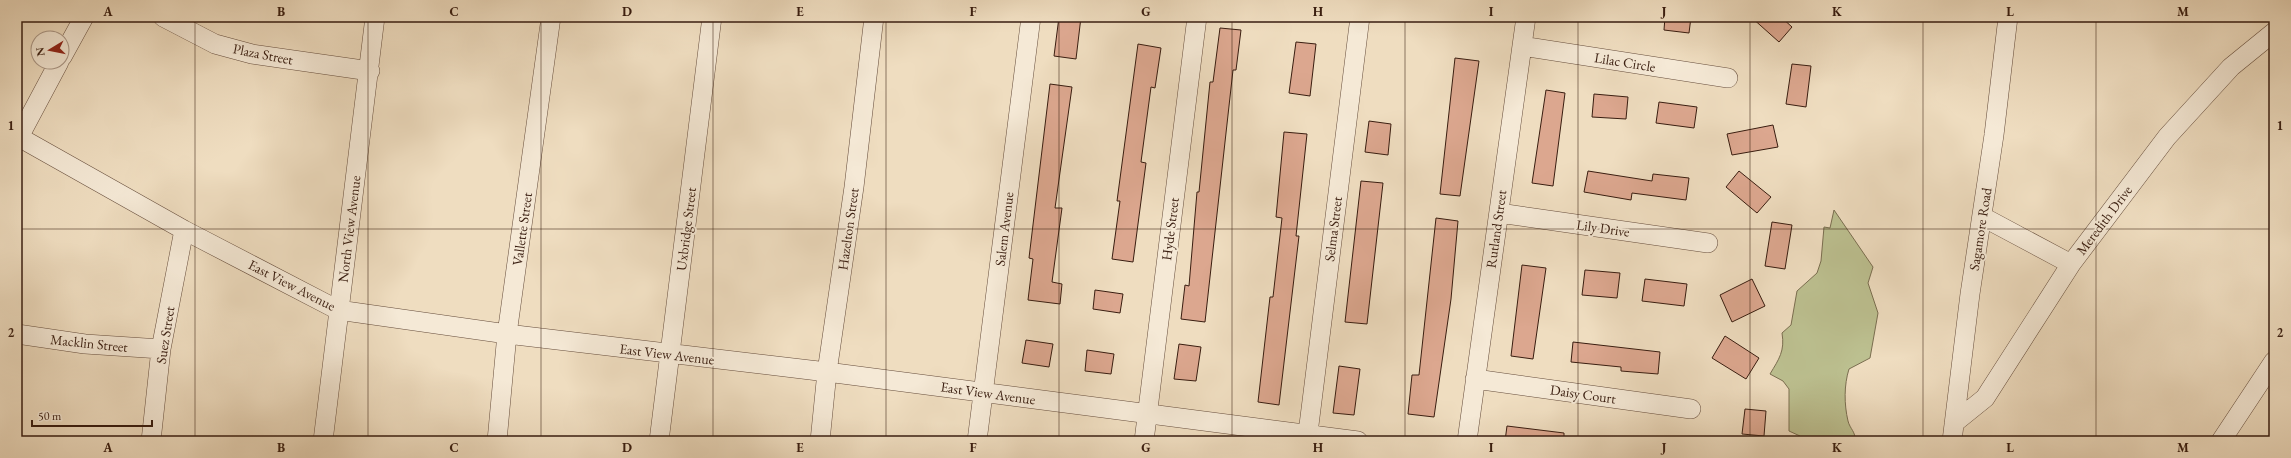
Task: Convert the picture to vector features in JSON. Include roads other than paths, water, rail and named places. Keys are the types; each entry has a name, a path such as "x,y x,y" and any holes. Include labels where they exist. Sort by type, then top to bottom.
{"street":[{"path":"70,42 84,17"},
{"name":"Plaza Street","path":"163,17 215,44 252,54 370,71"},
{"name":"North View Avenue","path":"323,441 338,310 376,17"},
{"name":"Vallette Street","path":"497,441 507,334 551,17"},
{"name":"Uxbridge Street","path":"659,441 712,17"},
{"name":"Hazelton Street","path":"820,441 827,372 854,187 874,17"},
{"name":"Salem Avenue","path":"977,441 1031,17"},
{"name":"Hyde Street","path":"1144,441 1197,17"},
{"name":"Selma Street","path":"1307,438 1360,17"},
{"name":"Rutland Street","path":"1467,441 1526,17"},
{"name":"Sagamore Road","path":"1953,432 1970,294 1983,217 2008,17"},
{"name":"Meredith Drive","path":"1953,432 1985,398 2071,264 2167,137 2231,67 2274,32"},
{"name":"Lilac Circle","path":"1522,46 1728,78"},
{"path":"18,136 55,70"},
{"name":"East View Avenue","path":"18,136 184,230 338,310 670,355 827,372 983,392 1147,414 1307,438 1358,441"},
{"name":"Lily Drive","path":"1499,214 1708,243"},
{"path":"1983,217 2071,264"},
{"name":"Suez Street","path":"151,441 161,349 184,230"},
{"name":"Macklin Street","path":"17,334 86,344 161,349"},
{"path":"2222,441 2274,361"},
{"name":"Daisy Court","path":"1476,379 1691,409"}]}
